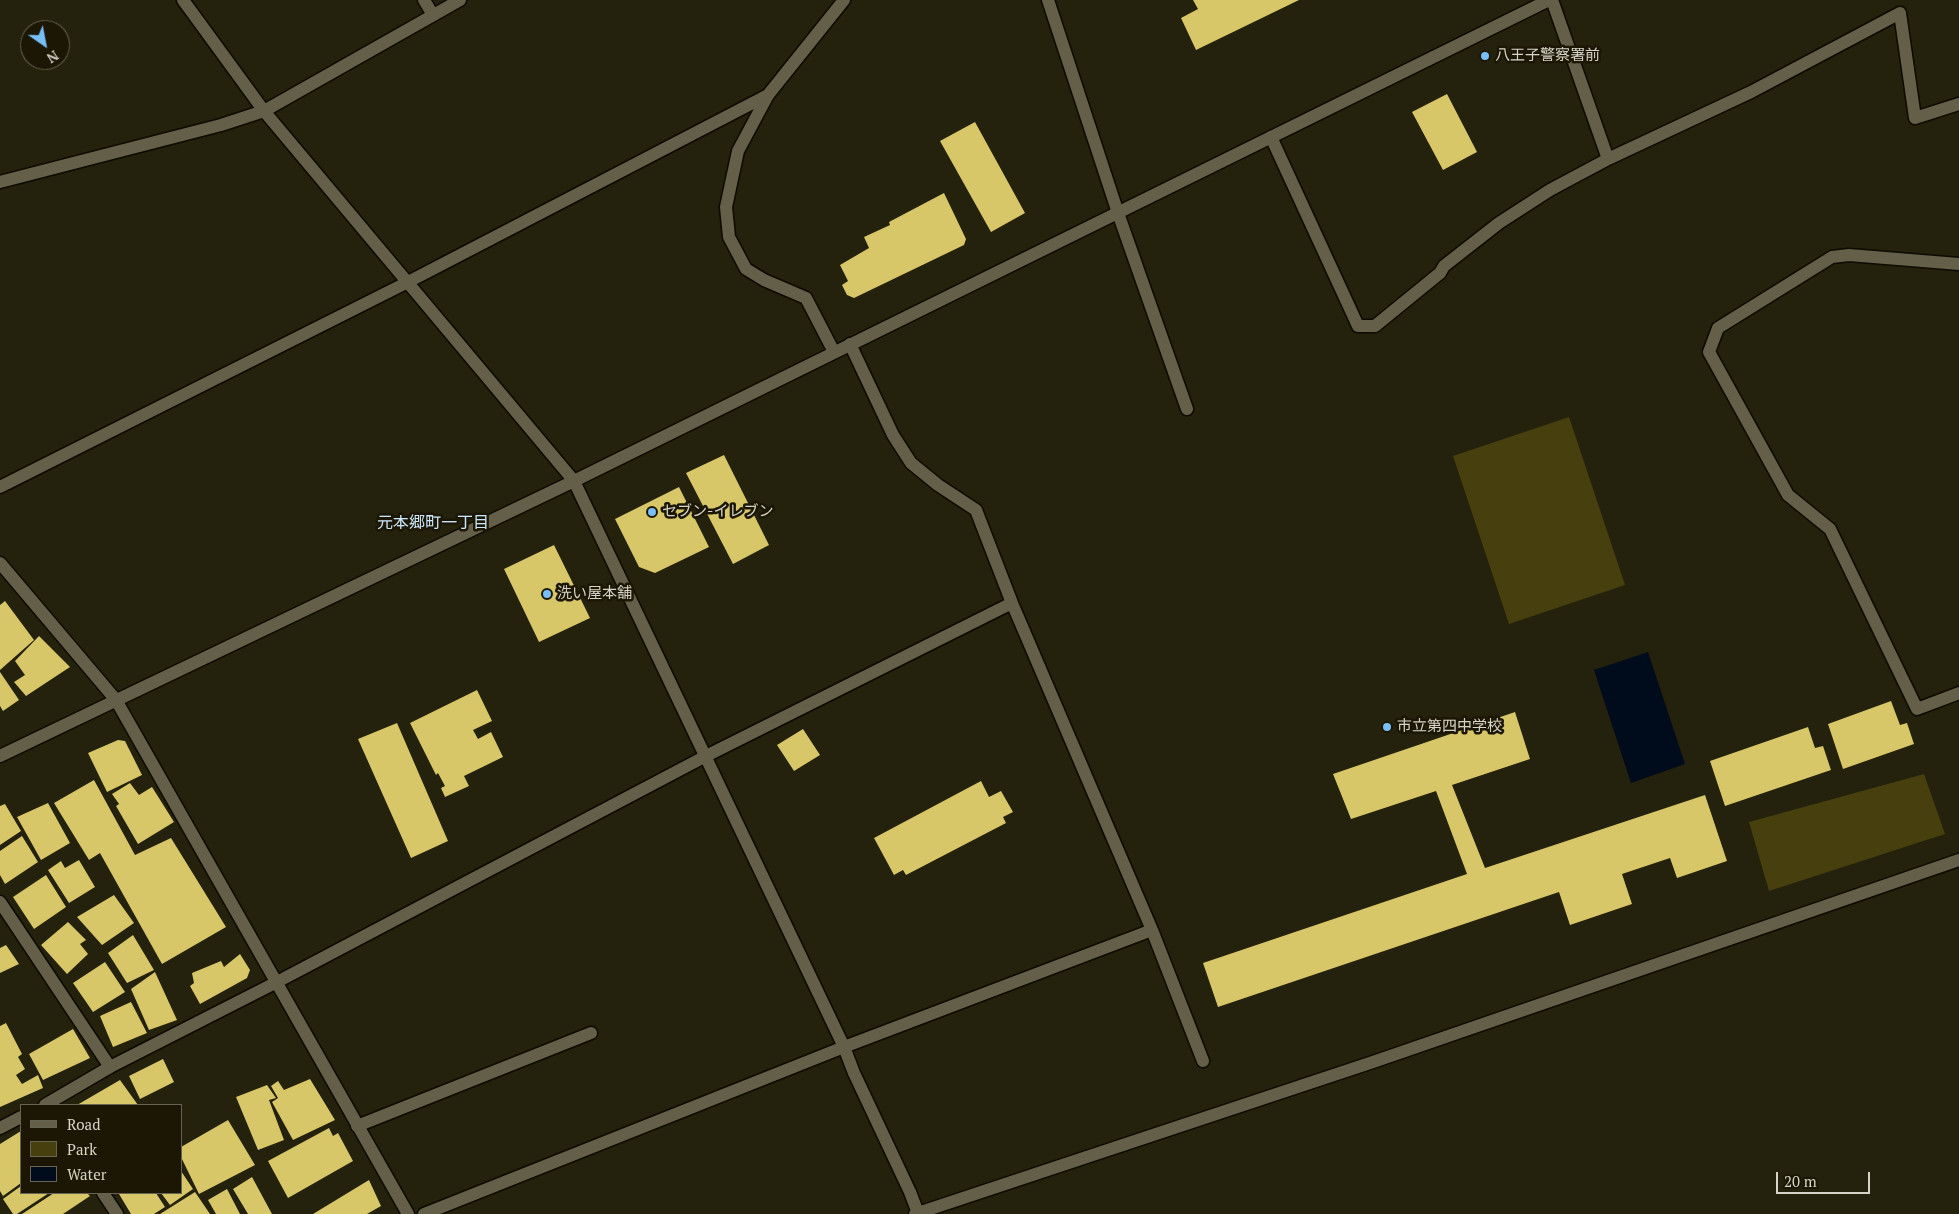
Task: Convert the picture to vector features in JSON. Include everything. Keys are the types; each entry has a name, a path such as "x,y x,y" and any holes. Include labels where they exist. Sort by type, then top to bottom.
{"street":[{"path":"183,0 264,110 574,480 844,1047 854,1073 910,1192 916,1214 1348,1070 1959,860"},
{"path":"424,0 433,15"},
{"path":"0,182 211,127 264,110 460,0"},
{"path":"834,352 806,298 764,280 746,268 729,237 726,207 738,151 768,95 844,0"},
{"path":"1048,0 1118,213 1187,409"},
{"path":"0,756 574,480 1550,0 1608,159"},
{"path":"1271,137 1358,326 1375,326 1440,273 1444,266 1499,222 1550,190 1608,159 1751,92 1900,6 1915,118 1959,104"},
{"path":"0,486 408,282 768,95"},
{"path":"1959,264 1849,255 1832,257 1718,328 1710,352 1788,495 1830,529 1917,709 1959,693"},
{"path":"850,344 893,434 911,462 938,484 976,510 1012,602 1152,930 1203,1061"},
{"path":"0,563 116,700 408,1214"},
{"path":"47,1104 110,1067 277,982 706,756 1012,602"},
{"path":"0,902 110,1067"},
{"path":"424,1214 844,1047 1152,930"},
{"path":"357,1126 591,1033"},
{"path":"0,1128 20,1118"},
{"path":"104,1194 118,1214"}],"green space":[{"path":"1569,417 1625,585 1509,624 1453,456"},
{"path":"1924,774 1945,834 1769,891 1749,822"}],"water":[{"path":"1648,652 1685,764 1631,783 1594,670"}],"building":[{"path":"1193,0 1299,0 1196,50 1181,18 1198,9"},
{"path":"1447,94 1477,152 1443,170 1412,112"},
{"path":"975,122 1025,213 991,232 940,141"},
{"path":"944,193 966,239 964,245 854,298 847,295 842,285 848,281 840,265 869,248 864,237 890,225 889,222"},
{"path":"724,455 769,545 733,564 686,473"},
{"path":"679,487 709,547 655,573 639,567 615,519"},
{"name":"洗い屋本舗","path":"554,545 590,618 539,642 504,569"},
{"path":"5,601 34,640 0,670 0,605"},
{"path":"39,636 70,667 26,696 14,682 25,675 15,661"},
{"path":"0,672 19,700 3,711 0,706"},
{"path":"477,690 492,721 473,730 478,739 491,732 503,757 464,776 469,786 445,797 441,788 445,786 438,773 436,775 410,723"},
{"path":"1891,701 1900,725 1907,723 1914,744 1843,769 1828,724"},
{"path":"1515,712 1530,759 1452,785 1485,868 1705,795 1727,861 1677,878 1670,858 1622,874 1632,904 1570,925 1559,892 1218,1007 1203,963 1467,874 1436,791 1351,819 1333,774"},
{"path":"397,723 448,841 411,858 358,739"},
{"path":"1808,727 1815,748 1823,746 1831,770 1725,806 1710,761"},
{"path":"803,729 820,755 794,771 777,745"},
{"path":"118,740 125,741 142,775 107,792 88,753"},
{"path":"94,780 135,855 171,838 226,927 162,964 100,853 89,860 54,803"},
{"path":"981,781 989,797 1001,791 1013,812 1003,817 1006,823 906,875 903,870 894,875 874,838"},
{"path":"130,783 139,795 152,787 174,822 138,844 116,806 119,804 112,794"},
{"path":"48,803 70,843 41,860 17,817"},
{"path":"5,804 21,831 0,845 0,806"},
{"path":"22,836 38,862 5,884 0,875 0,851"},
{"path":"79,860 95,887 69,903 48,870 61,861 65,868"},
{"path":"46,875 66,907 34,929 13,897"},
{"path":"114,895 134,923 102,945 77,917"},
{"path":"68,922 86,940 80,944 88,954 67,974 41,945"},
{"path":"133,935 154,970 127,983 108,953"},
{"path":"6,945 19,964 0,973 0,948"},
{"path":"240,954 250,970 247,978 200,1004 190,986 194,983 192,973 221,961 224,967"},
{"path":"105,962 125,992 93,1012 73,983"},
{"path":"155,972 177,1020 149,1030 131,989"},
{"path":"131,1002 147,1033 113,1047 100,1016"},
{"path":"6,1023 22,1054 18,1057 25,1069 16,1075 22,1084 38,1075 43,1088 0,1107 0,1026"},
{"path":"73,1029 90,1058 43,1080 29,1054"},
{"path":"163,1059 174,1082 140,1099 129,1076"},
{"path":"310,1079 335,1120 293,1140 272,1102 278,1098 271,1086 278,1081 284,1090"},
{"path":"120,1080 137,1104 79,1104"},
{"path":"267,1085 276,1098 269,1100 284,1140 258,1150 236,1097"},
{"path":"228,1120 255,1165 199,1194 182,1159 182,1146"},
{"path":"329,1128 333,1136 338,1133 353,1161 288,1198 268,1161"},
{"path":"20,1132 20,1184 3,1196 0,1191 0,1144"},
{"path":"182,1172 193,1189 170,1205 162,1194 182,1194"},
{"path":"252,1177 272,1214 248,1214 233,1189"},
{"path":"369,1180 381,1206 367,1214 313,1214"},
{"path":"20,1187 20,1194 47,1194 17,1214 13,1214 3,1199"},
{"path":"227,1189 240,1214 216,1214 208,1200"},
{"path":"195,1192 210,1214 160,1214"},
{"path":"52,1194 88,1194 90,1196 63,1214 22,1214"},
{"path":"119,1194 157,1194 165,1207 154,1214 131,1214"}],"place":[{"name":"八王子警察署前","path":"1485,56"},
{"name":"セブン-イレブン","path":"652,512"},
{"name":"洗い屋本舗","path":"547,594"},
{"name":"市立第四中学校","path":"1387,727"}],"district":[{"name":"元本郷町一丁目","path":"433,523"}]}
